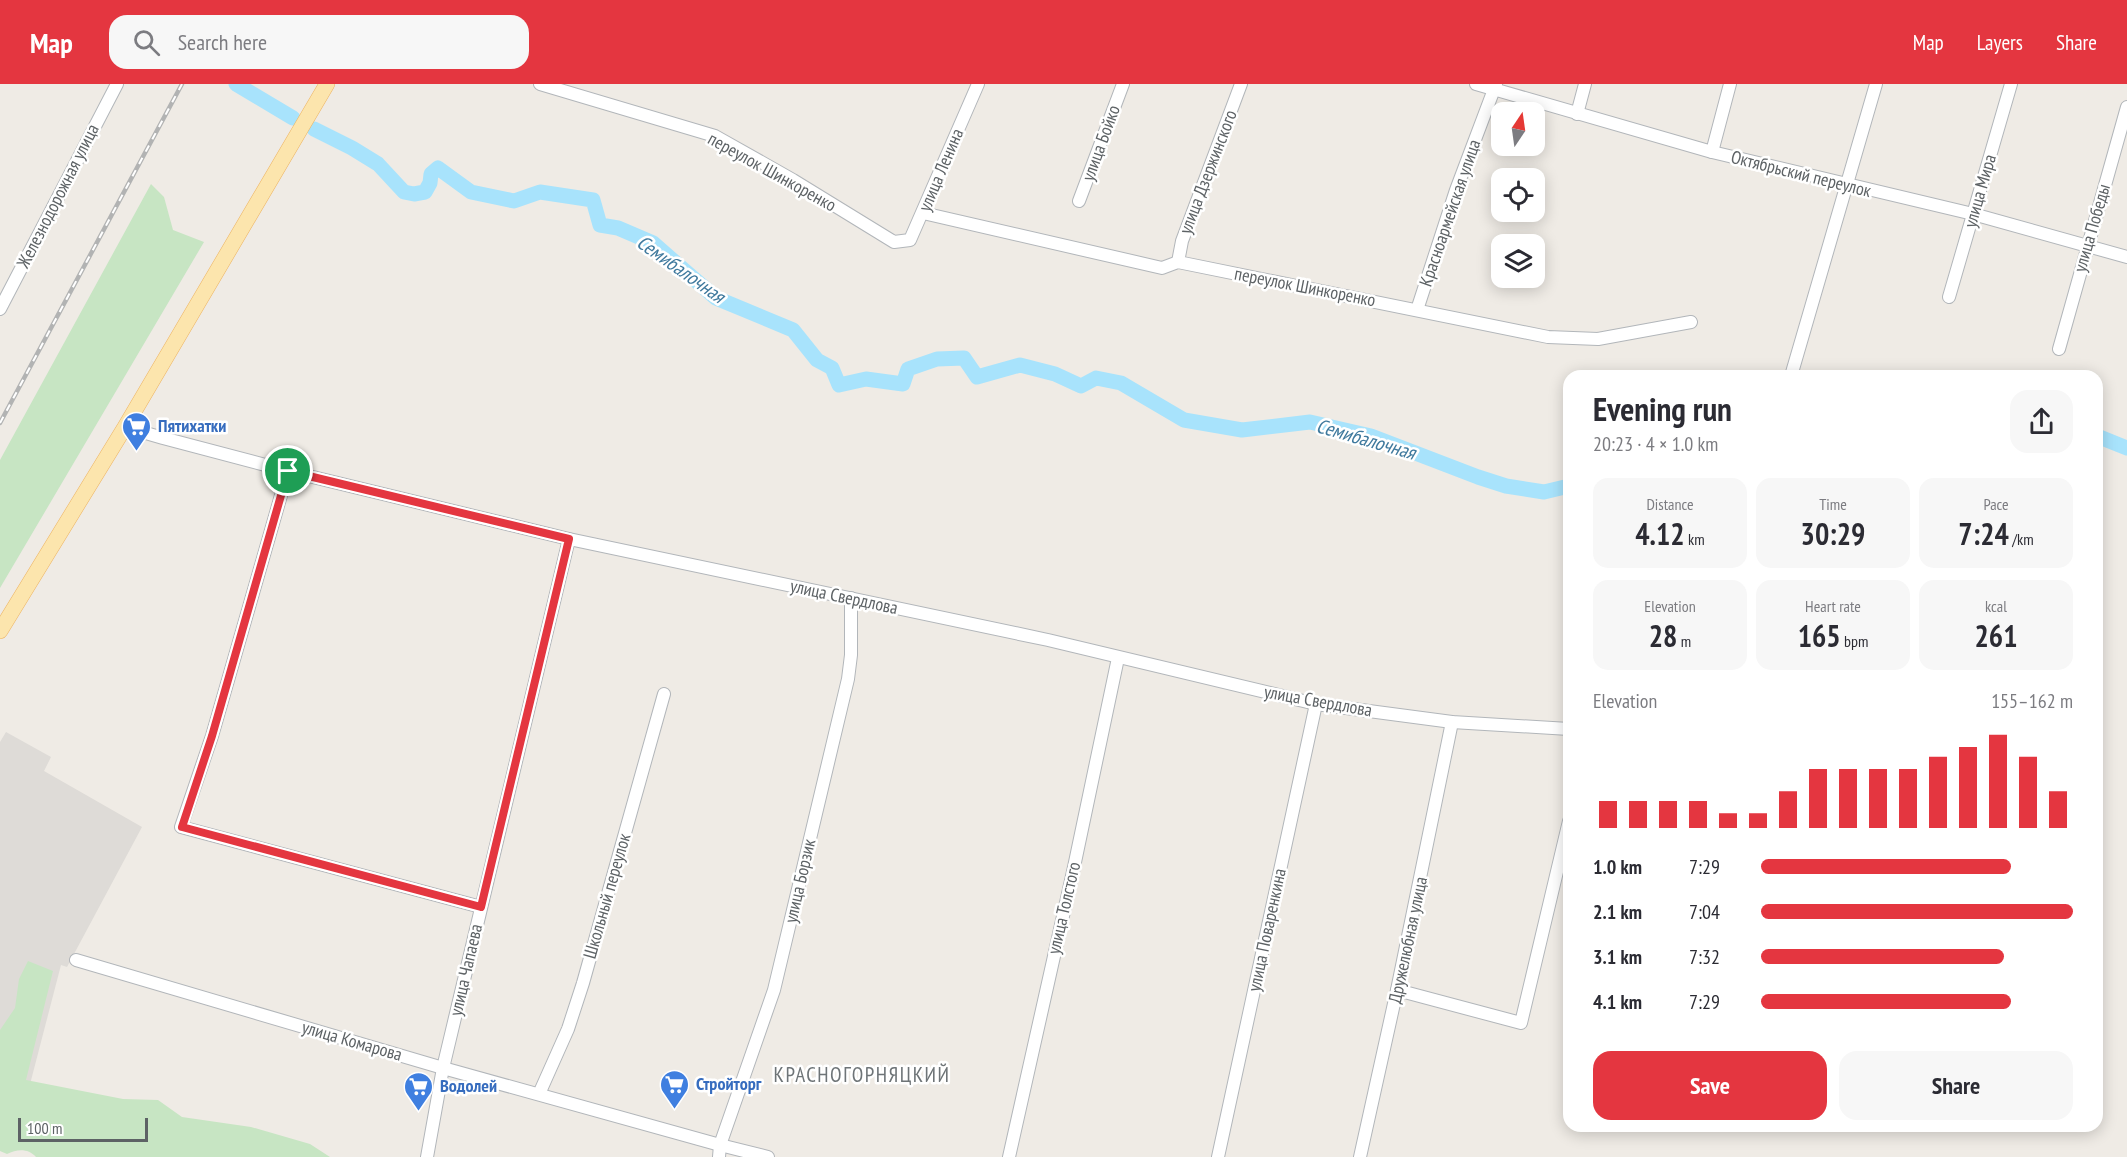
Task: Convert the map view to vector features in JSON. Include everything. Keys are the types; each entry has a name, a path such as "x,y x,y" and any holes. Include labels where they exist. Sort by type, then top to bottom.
{"main road":[{"path":"0,631 126,427 327,84"}],"street":[{"name":"Железнодорожная улица","path":"0,309 117,84"},
{"name":"переулок Шинкоренко","path":"540,84 715,136 793,180 894,242"},
{"name":"улица Ленина","path":"894,242 910,240 978,84"},
{"name":"улица Бойко","path":"1079,201 1123,84"},
{"name":"улица Дзержинского","path":"1178,262 1182,241 1241,84"},
{"name":"Октябрьский переулок","path":"1476,84 1495,86 1577,114 1712,152 1973,214 2127,257"},
{"path":"1577,114 1585,84"},
{"path":"1712,152 1730,84"},
{"path":"1793,370 1876,84"},
{"name":"улица Мира","path":"1948,297 2011,84"},
{"name":"Красноармейская улица","path":"1418,310 1456,190 1495,86"},
{"name":"улица Победы","path":"2059,349 2127,107"},
{"name":"переулок Шинкоренко","path":"923,213 1162,268 1178,262 1548,337 1598,339 1691,322"},
{"name":"улица Свердлова","path":"126,427 288,471 569,539 1048,640 1316,704 1452,722 1563,729"},
{"path":"288,471 212,736 182,827 481,907"},
{"name":"улица Чапаева","path":"427,1157 443,1068 569,539"},
{"name":"улица Борзик","path":"720,1151 766,1014 848,679 851,655 851,598"},
{"name":"улица Толстого","path":"1009,1157 1118,658"},
{"name":"Школьный переулок","path":"539,1094 568,1029 581,991 664,694"},
{"name":"улица Поваренкина","path":"1218,1157 1316,704"},
{"name":"Дружелюбная улица","path":"1360,1157 1452,722"},
{"path":"1397,990 1521,1023 1563,846"},
{"name":"улица Комарова","path":"76,960 539,1094 720,1151 768,1157"}],"shaded area":[{"path":"6,732 51,757 44,771 142,827 67,967 61,965 15,1142 0,1135 0,742"}],"green space":[{"path":"151,184 164,197 173,230 204,242 0,588 0,460"},
{"path":"28,961 53,971 26,1080 123,1099 158,1100 182,1117 251,1127 310,1144 330,1157 36,1157 26,1151 18,1150 7,1154 0,1151 0,1030 15,1008 19,979"}],"waterway":[{"name":"Семибалочная","path":"236,84 293,118"},
{"name":"Семибалочная","path":"314,129 378,164 404,192 414,194 425,192 430,183 431,174 438,168 471,192 514,201 540,192 593,200 600,225 618,228 653,243 716,298 793,330 817,360 832,368 839,385 866,379 903,384 908,369 937,359 964,358 977,377 1020,365 1055,374 1081,386 1096,378 1121,383 1184,420 1242,430 1310,422 1371,436 1506,486 1544,492 1563,487"},
{"name":"Семибалочная","path":"2103,438 2127,448"}],"railway":[{"path":"0,423 182,84"}],"place":[{"name":"Пятихатки","path":"137,452"},
{"name":"Стройторг","path":"675,1110"},
{"name":"Водолей","path":"419,1112"}],"district":[{"name":"КРАСНОГОРНЯЦКИЙ","path":"862,1075"}],"route":[{"path":"288,471 569,539 481,907 182,827 212,736 288,471"}]}
